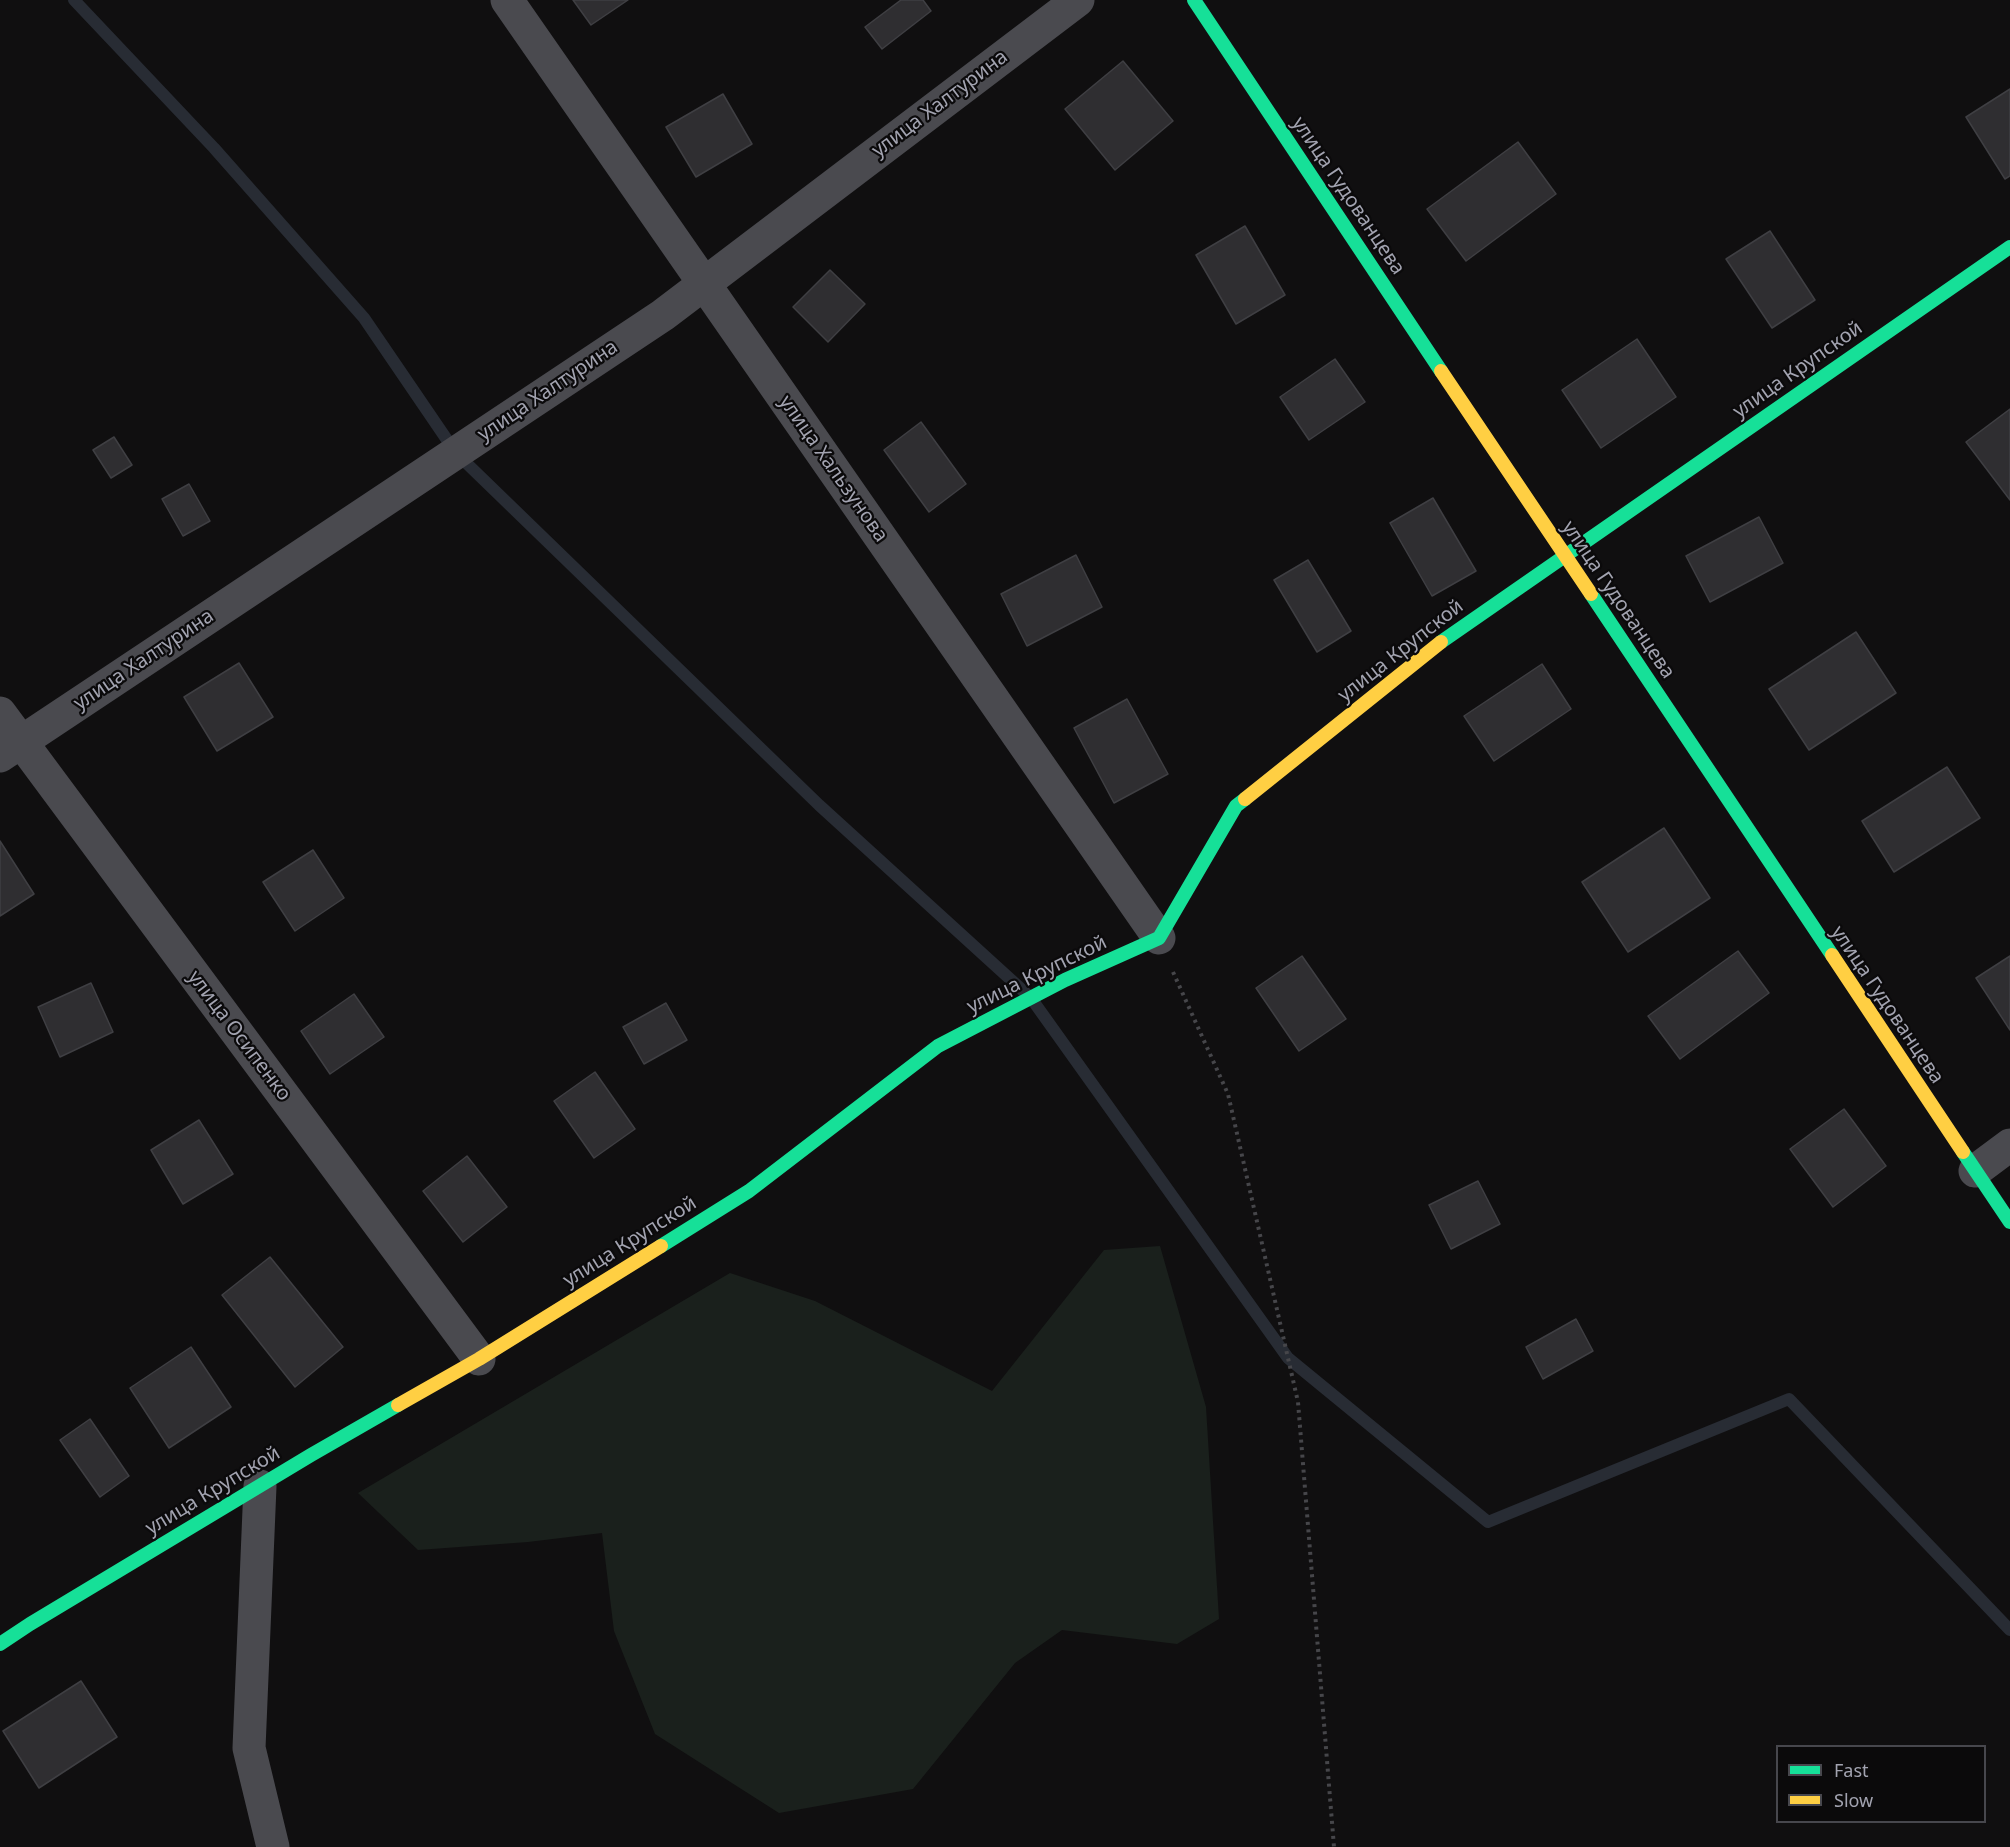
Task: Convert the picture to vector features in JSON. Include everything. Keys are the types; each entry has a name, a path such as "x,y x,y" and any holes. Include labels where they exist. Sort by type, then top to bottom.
{"street":[{"name":"улица Хальзунова","path":"507,0 1159,938"},
{"name":"улица Халтурина","path":"10,749 663,315 1078,0"},
{"name":"улица Гудованцева","path":"1194,0 2010,1222"},
{"name":"улица Крупской","path":"0,1644 260,1486 479,1359 749,1191 938,1046 1065,980 1159,938 1236,806 1425,653 2010,248"},
{"name":"улица Осипенко","path":"0,713 10,749 479,1359"},
{"path":"1975,1171 2010,1145"},
{"path":"260,1486 249,1748 273,1847"}],"path":[{"path":"1159,938 1228,1094 1298,1401 1334,1847"}],"shaded area":[{"path":"1160,1246 1206,1407 1219,1619 1177,1644 1062,1630 1015,1663 913,1789 779,1813 655,1734 614,1631 602,1533 528,1542 418,1550 358,1493 730,1273 815,1301 992,1391 1104,1250"}],"building":[{"path":"573,0 628,0 591,25"},
{"path":"901,0 923,0 931,11 882,49 865,27"},
{"path":"1123,61 1173,121 1115,170 1065,109"},
{"path":"2010,89 2010,176 2005,179 1966,117"},
{"path":"723,94 752,144 696,177 666,127"},
{"path":"1518,142 1556,194 1466,261 1427,209"},
{"path":"1245,226 1285,295 1236,324 1196,255"},
{"path":"1770,231 1815,300 1772,328 1726,259"},
{"path":"830,270 865,304 828,342 793,307"},
{"path":"1637,339 1676,397 1601,448 1562,390"},
{"path":"1335,359 1365,402 1309,440 1280,397"},
{"path":"2010,409 2010,500 1966,442"},
{"path":"921,422 966,484 929,512 884,450"},
{"path":"114,437 132,465 111,478 93,450"},
{"path":"189,484 210,521 183,536 162,499"},
{"path":"1433,498 1476,571 1432,596 1390,523"},
{"path":"1759,517 1783,563 1710,602 1686,556"},
{"path":"1076,555 1102,607 1027,646 1001,594"},
{"path":"1308,560 1351,631 1317,652 1274,580"},
{"path":"1856,632 1896,693 1809,750 1769,689"},
{"path":"239,663 273,717 217,751 184,697"},
{"path":"1542,664 1571,709 1494,761 1464,716"},
{"path":"1127,699 1168,774 1114,803 1074,728"},
{"path":"1947,767 1980,818 1894,872 1862,821"},
{"path":"1664,828 1710,898 1628,952 1582,882"},
{"path":"0,841 34,894 0,916"},
{"path":"313,850 344,898 295,931 263,882"},
{"path":"1738,951 1769,993 1680,1059 1648,1016"},
{"path":"1302,956 1346,1019 1299,1051 1256,988"},
{"path":"2010,956 2010,1030 1976,978"},
{"path":"91,983 113,1032 60,1057 38,1007"},
{"path":"354,994 384,1037 330,1074 301,1031"},
{"path":"666,1003 687,1040 644,1064 623,1027"},
{"path":"595,1072 635,1129 594,1158 554,1101"},
{"path":"1844,1109 1886,1166 1833,1207 1790,1149"},
{"path":"199,1120 233,1174 183,1204 151,1150"},
{"path":"467,1156 507,1207 463,1242 423,1191"},
{"path":"1478,1181 1500,1224 1451,1249 1429,1205"},
{"path":"270,1257 343,1347 295,1387 222,1295"},
{"path":"1576,1319 1593,1351 1543,1379 1526,1347"},
{"path":"191,1347 231,1407 169,1448 130,1388"},
{"path":"90,1419 129,1476 100,1497 60,1440"},
{"path":"81,1681 117,1737 39,1788 3,1731"}],"waterway":[{"path":"74,0 214,148 364,318 456,453 819,805 1031,998 1288,1358 1488,1522 1789,1399 2010,1630"}],"traffic: fast":[{"path":"1194,0 1441,371"},
{"path":"1441,642 2010,247"},
{"path":"1591,594 1832,955"},
{"path":"661,1246 749,1191 938,1046 1065,980 1159,938 1236,806 1245,799"},
{"path":"1963,1152 2010,1222"},
{"path":"0,1644 311,1455 398,1405"}],"traffic: slow":[{"path":"1441,371 1591,594"},
{"path":"1245,799 1441,642"},
{"path":"1832,955 1963,1152"},
{"path":"398,1405 479,1359 661,1246"}]}
